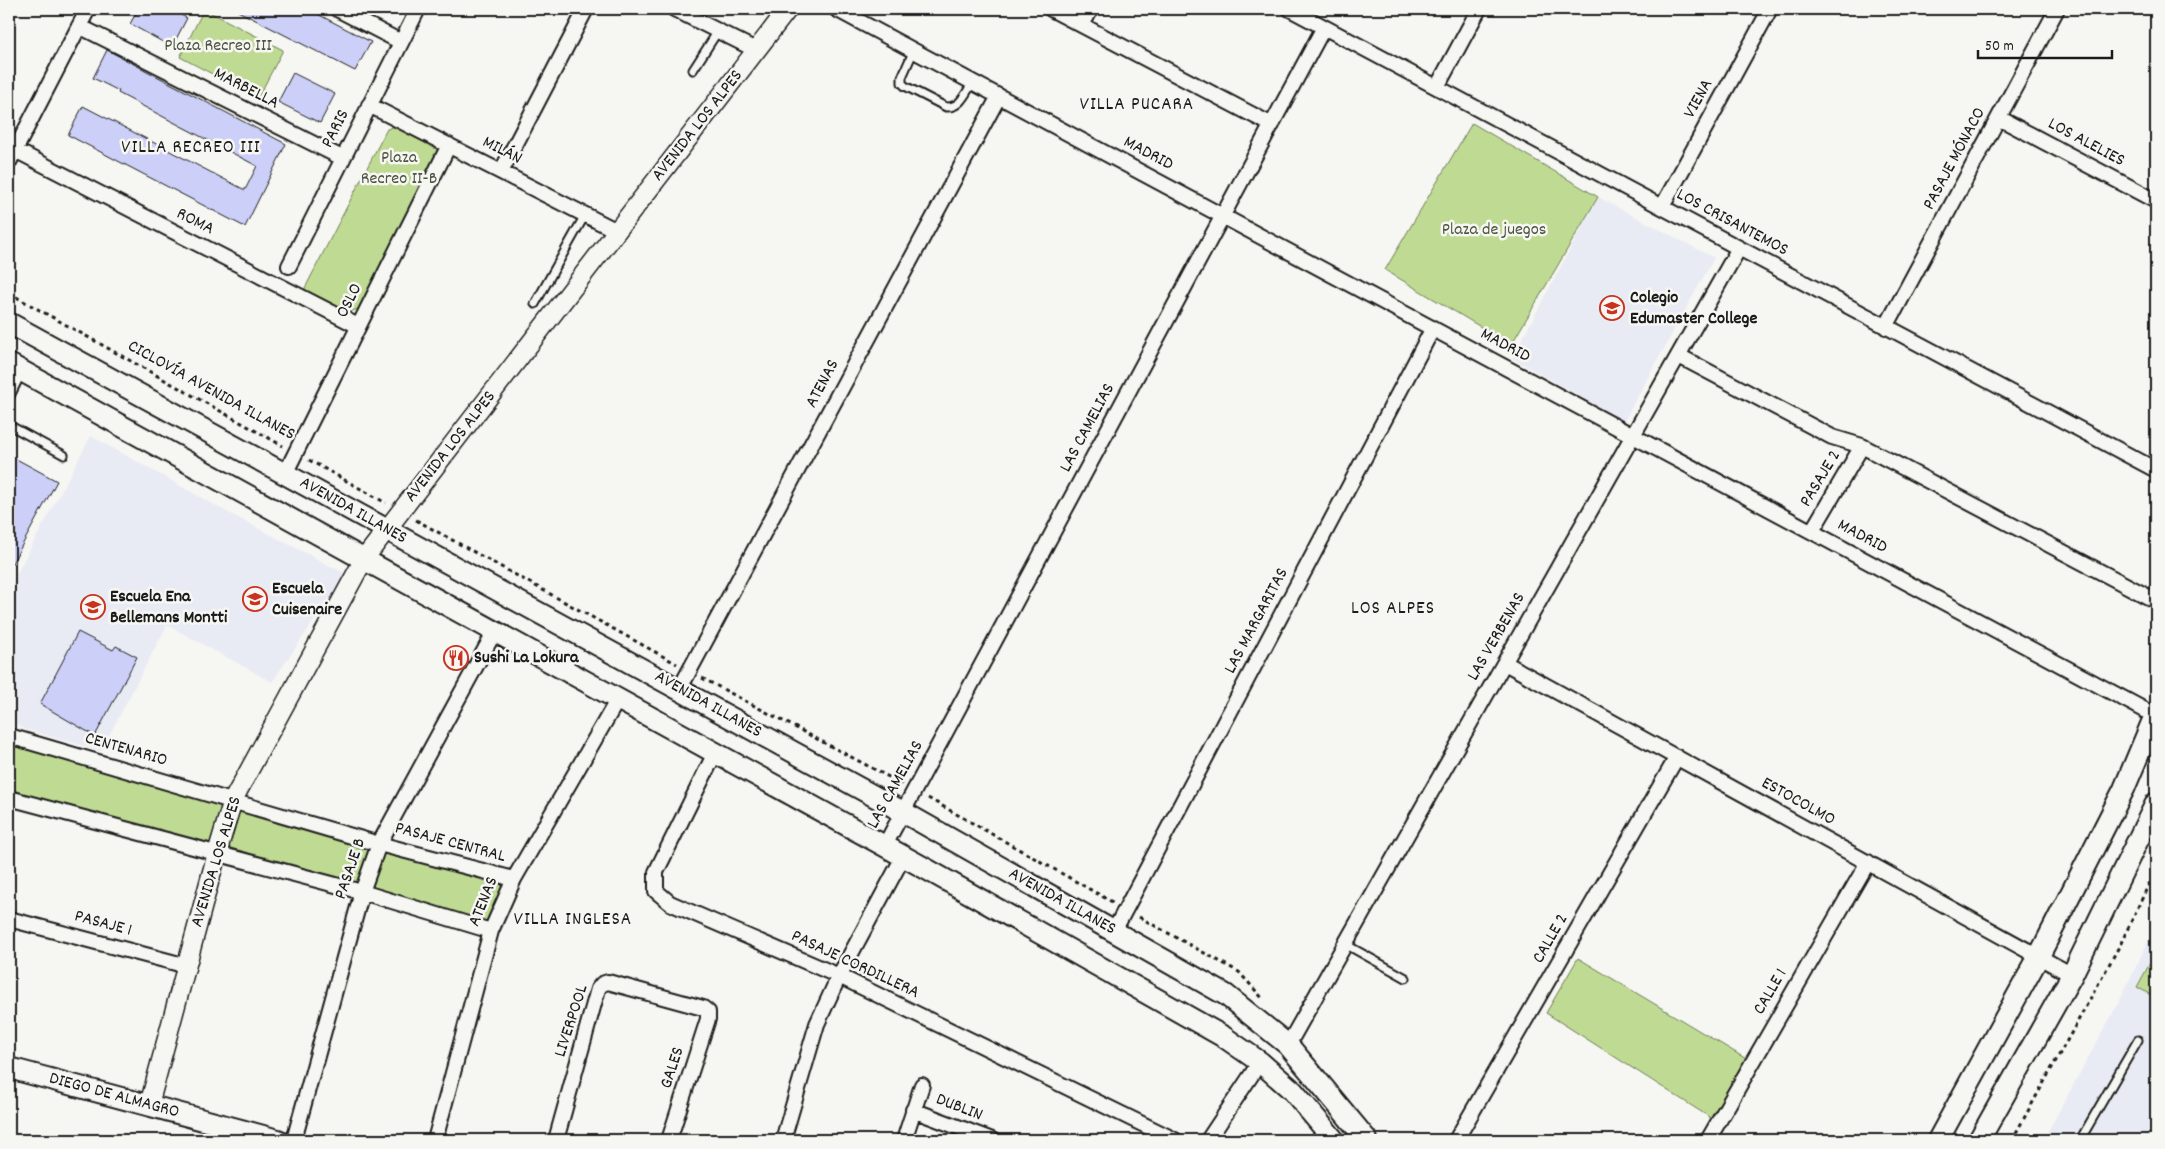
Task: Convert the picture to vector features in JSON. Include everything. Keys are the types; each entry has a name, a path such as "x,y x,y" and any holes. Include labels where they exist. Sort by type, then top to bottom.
{"main road":[{"name":"AVENIDA ILLANES","path":"9,323 903,812 1226,995 1288,1045 1367,1140"},
{"name":"AVENIDA ILLANES","path":"16,368 364,558 1215,1032 1260,1062 1293,1091 1334,1140"},
{"path":"1938,1140 2039,956 2124,789 2156,714"},
{"path":"1979,1140 2072,975 2156,803"},
{"name":"DIEGO DE ALMAGRO","path":"9,1068 278,1140"}],"street":[{"path":"337,9 401,42"},
{"name":"PARIS","path":"288,266 418,9"},
{"path":"501,172 586,9"},
{"path":"674,9 756,50"},
{"name":"AVENIDA LOS ALPES","path":"150,1105 217,853 233,800 364,558 788,9"},
{"name":"MADRID","path":"836,9 2156,714"},
{"path":"1052,9 1272,125"},
{"path":"1082,25 1091,9"},
{"name":"LOS CRISANTEMOS","path":"1290,9 2156,470"},
{"path":"1437,87 1479,9"},
{"name":"VIENA","path":"1662,207 1770,9"},
{"name":"PASAJE MÓNACO","path":"1886,327 2057,9"},
{"path":"12,156 82,14"},
{"name":"MARBELLA","path":"82,14 342,158"},
{"name":"LAS CAMELIAS","path":"884,847 1324,27"},
{"name":"ATENAS","path":"679,690 1000,96"},
{"name":"MILÁN","path":"370,104 617,231"},
{"name":"LOS ALELIES","path":"1999,118 2156,201"},
{"name":"OSLO","path":"285,474 449,145"},
{"name":"ROMA","path":"12,156 358,326"},
{"name":"LAS VERBENAS","path":"1288,1045 1739,248"},
{"name":"LAS MARGARITAS","path":"1114,931 1433,328"},
{"path":"1679,356 1832,437 1862,446 2156,601"},
{"name":"PASAJE 2","path":"1812,531 1862,446"},
{"name":"PASAJE B","path":"294,1140 362,892 378,844 495,631"},
{"name":"ESTOCOLMO","path":"1505,662 2072,975"},
{"name":"ATENAS","path":"435,1140 491,931 514,880 618,699"},
{"name":"CENTENARIO","path":"9,736 233,800"},
{"name":"PASAJE CORDILLERA","path":"714,753 656,872 656,891 670,903 839,976 1175,1140"},
{"name":"CALLE 2","path":"1456,1140 1678,757"},
{"path":"9,798 362,892 491,931"},
{"name":"PASAJE CENTRAL","path":"233,800 378,844 514,880"},
{"path":"783,1140 817,1024 839,976 903,857"},
{"name":"CALLE 1","path":"1708,1140 1868,862"},
{"name":"PASAJE 1","path":"9,919 188,966"},
{"name":"LIVERPOOL","path":"556,1140 602,984 608,982 703,1008"},
{"name":"GALES","path":"669,1140 708,1019 708,1012 703,1008"},
{"path":"1208,1140 1260,1062"},
{"path":"904,1140 922,1084"},
{"name":"DUBLIN","path":"913,1110 992,1140"}],"lane":[{"path":"693,70 718,31"},
{"path":"914,50 902,77 902,83 905,86 946,107 953,107 960,103 973,82"},
{"path":"535,304 586,214"},
{"path":"9,398 16,368"},
{"path":"9,425 64,455"},
{"path":"1345,944 1406,978"},
{"path":"2080,1140 2138,1040"},
{"path":"2154,1140 2156,1136"}],"path":[{"name":"CICLOVÍA AVENIDA ILLANES","path":"9,294 401,512"},
{"path":"2012,1140 2121,943 2156,869"}],"shaded area":[{"name":"Colegio Edumaster College","path":"1598,197 1714,258 1624,421 1512,358"},
{"name":"Escuela Ena Bellemans Montti","path":"91,436 227,512 346,574 272,682 167,625 101,751 24,729 9,721 9,588"},
{"path":"2156,925 2156,1140 2043,1140 2119,1002"}],"green space":[{"name":"Plaza Recreo III","path":"204,9 283,50 258,98 180,57"},
{"name":"Plaza de juegos","path":"1472,123 1598,197 1511,345 1385,270"},
{"name":"Plaza Recreo II-B","path":"398,125 437,145 439,153 358,309 347,313 304,290 387,129"},
{"path":"9,740 508,882 489,926 9,793"},
{"path":"2156,952 2156,998 2137,987"},
{"path":"1578,958 1748,1060 1714,1120 1546,1013"}],"building":[{"path":"138,9 169,9 187,18 172,47 130,24"},
{"path":"234,9 308,9 371,42 355,71"},
{"path":"107,50 286,144 245,227 68,135 83,106 245,190 257,166 93,78"},
{"path":"293,73 335,94 320,123 278,102"},
{"path":"9,455 57,481 9,569"},
{"path":"78,632 113,650 116,646 137,657 95,736 40,704"}],"place":[{"name":"Colegio Edumaster College","path":"1612,308"},
{"name":"Escuela Cuisenaire","path":"255,599"},
{"name":"Escuela Ena Bellemans Montti","path":"93,607"},
{"name":"Sushi La Lokura","path":"456,658"}],"district":[{"name":"VILLA PUCARA","path":"1137,105"},
{"name":"VILLA RECREO III","path":"191,148"},
{"name":"LOS ALPES","path":"1393,609"},
{"name":"VILLA INGLESA","path":"573,920"}]}
